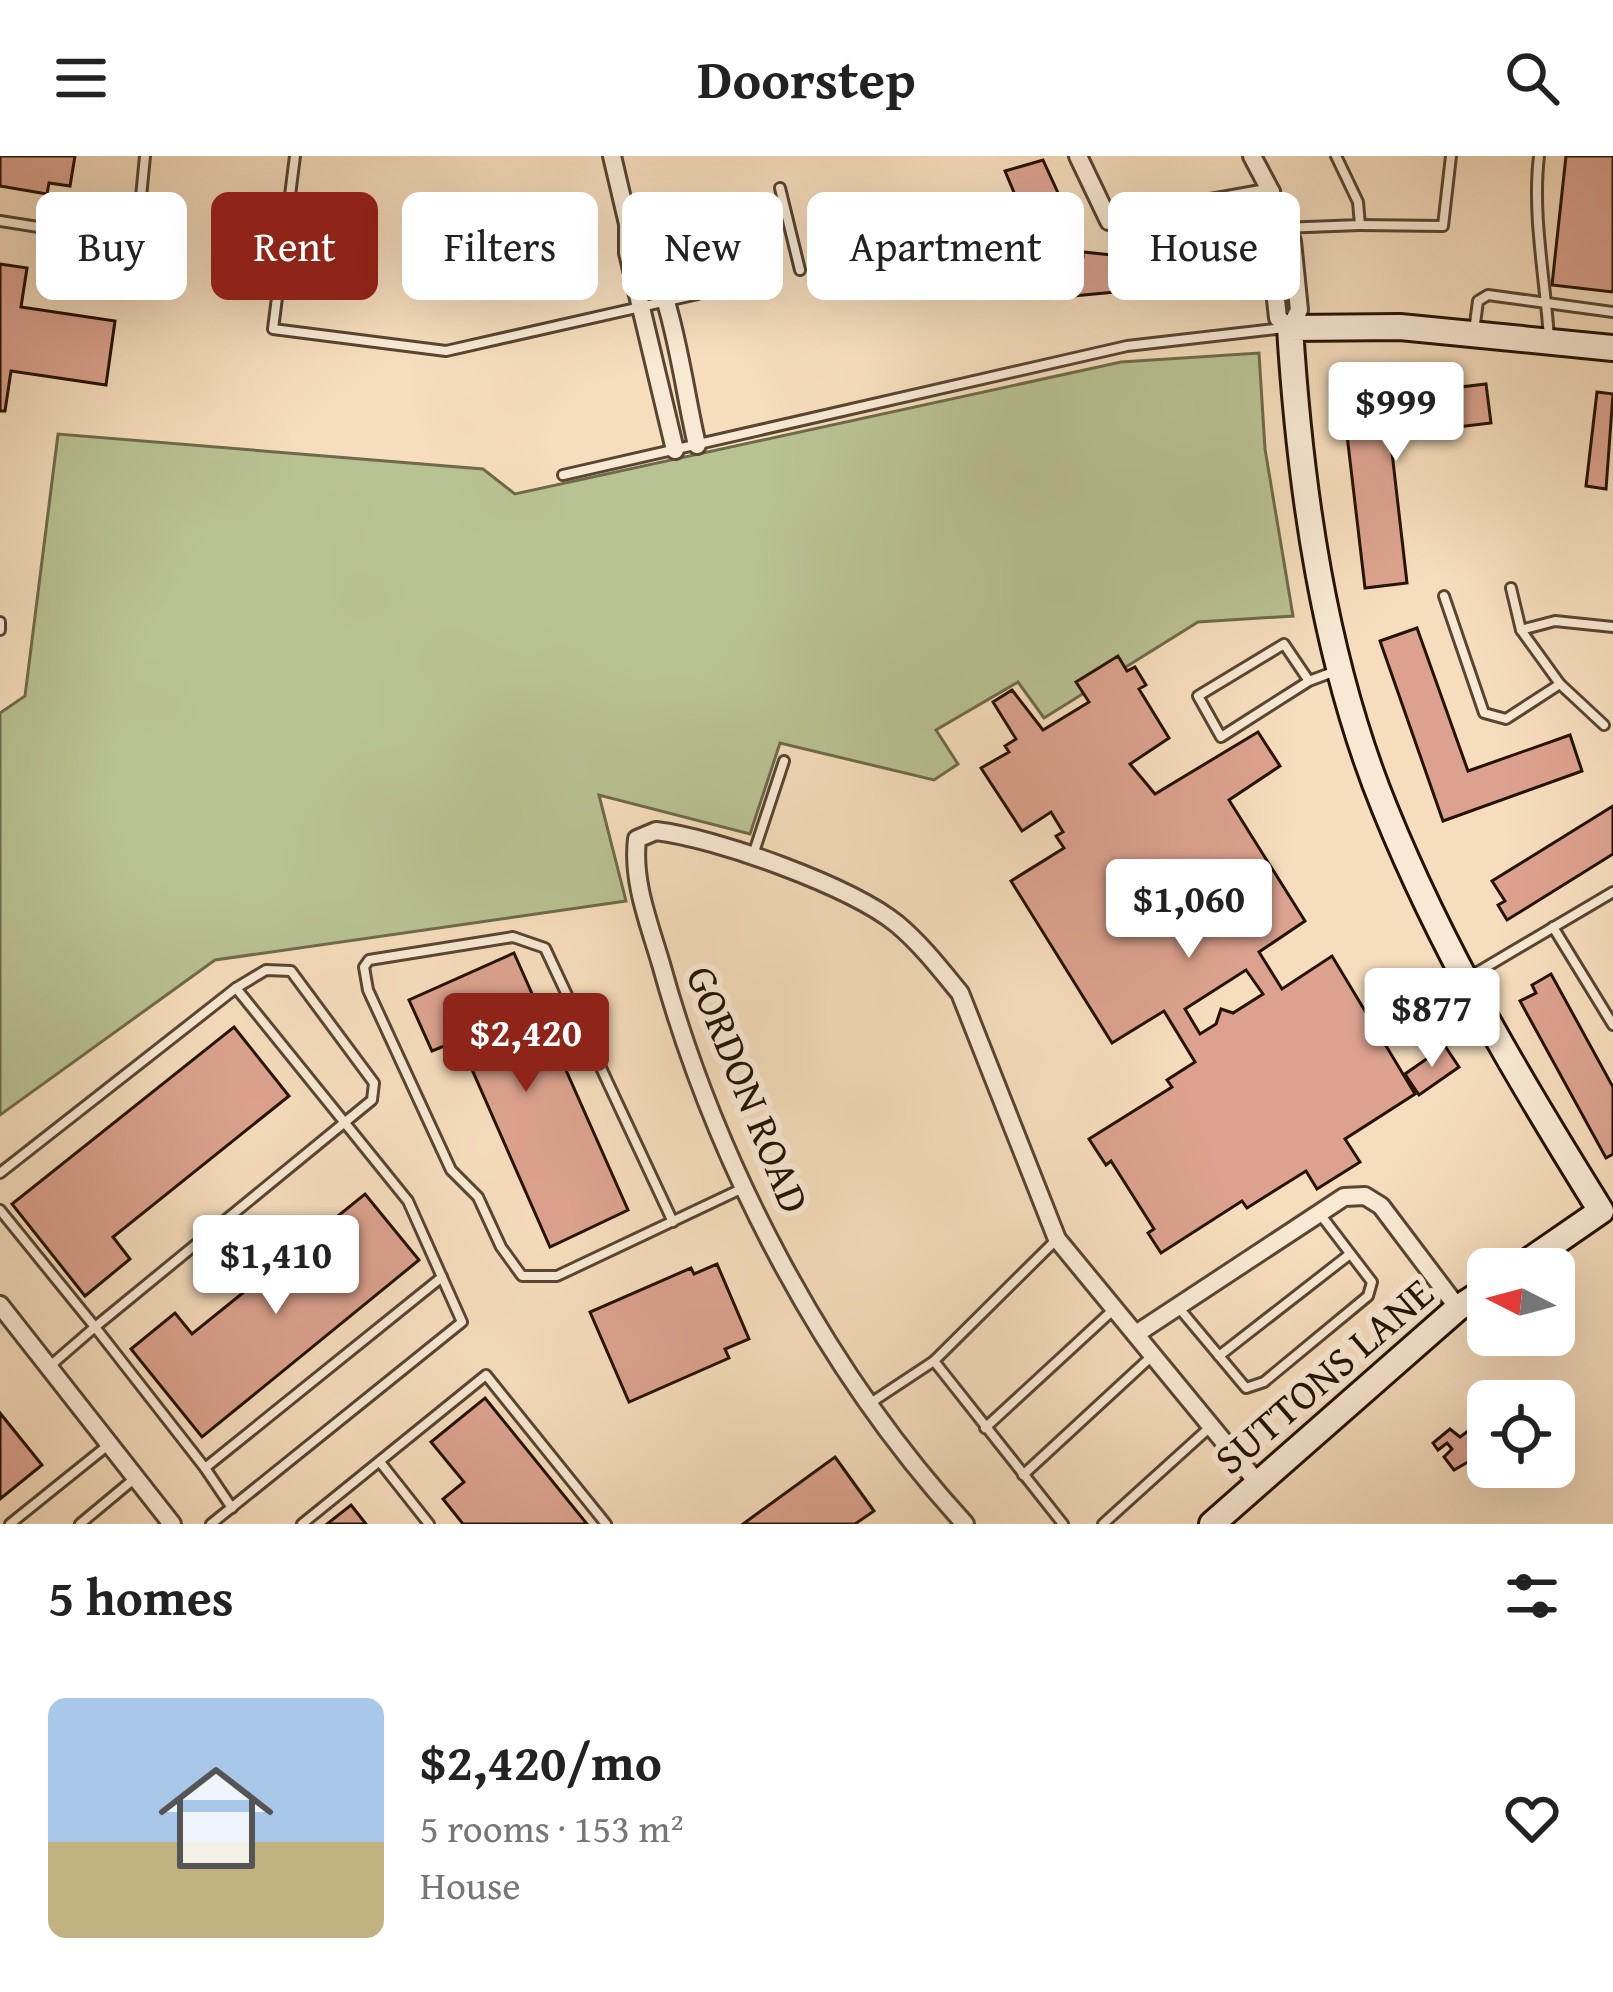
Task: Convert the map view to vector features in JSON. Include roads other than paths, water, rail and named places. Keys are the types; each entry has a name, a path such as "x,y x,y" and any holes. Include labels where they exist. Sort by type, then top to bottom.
{"street":[{"path":"612,156 622,198"},
{"path":"1078,156 1108,219"},
{"path":"1252,156 1271,192"},
{"path":"638,300 675,450"},
{"path":"1276,300 1278,317 1290,328 1474,333 1613,348"},
{"path":"663,302 697,445"},
{"path":"1290,328 1295,404 1340,670 1383,805 1499,1048 1607,1218 1553,1248"},
{"name":"GORDON ROAD","path":"752,859 674,833 656,831 637,839 634,866 674,1012 741,1189 813,1319 964,1524"},
{"path":"752,859 865,902 898,925 960,993 1057,1239 1257,1482"},
{"path":"1136,1334 1344,1197 1365,1196 1381,1206 1458,1308"},
{"name":"SUTTONS LANE","path":"1212,1524 1467,1302"},
{"path":"1,1310 172,1524"}],"lane":[{"path":"0,220 109,233 130,222 140,197 146,156"},
{"path":"295,156 272,329 446,351 671,300"},
{"path":"1336,156 1358,202 1360,225"},
{"path":"1300,230 1443,226 1451,156"},
{"path":"1539,156 1533,203 1542,230 1549,340"},
{"path":"780,188 800,270"},
{"path":"1474,333 1482,298 1613,312"},
{"path":"563,475 1127,346 1290,328"},
{"path":"1511,588 1521,630 1560,684 1604,725"},
{"path":"1444,596 1484,713 1506,719 1560,684"},
{"path":"1521,630 1555,621 1613,627"},
{"path":"1309,681 1284,644 1198,696 1221,737 1309,681 1340,670"},
{"path":"752,859 784,761"},
{"path":"1464,980 1613,892"},
{"path":"1553,927 1613,1025"},
{"path":"673,1222 545,948 526,937 504,938 369,960 364,967 368,990 451,1170 478,1197 501,1247 522,1276 557,1276 673,1222 741,1189"},
{"path":"0,1173 236,988 266,970 291,971 374,1083 372,1100 342,1120 48,1367"},
{"path":"211,1524 463,1322 408,1201 236,988"},
{"path":"0,1210 232,1508"},
{"path":"1176,1305 1246,1388 1264,1382 1368,1296 1372,1282 1319,1213"},
{"path":"872,1402 934,1361 1057,1239"},
{"path":"1219,1356 1350,1254"},
{"path":"205,1468 442,1277"},
{"path":"985,1429 1113,1310"},
{"path":"1023,1474 1153,1355"},
{"path":"934,1361 1064,1524"},
{"path":"302,1524 486,1376 606,1524"},
{"path":"1103,1524 1210,1426"},
{"path":"10,1524 110,1444"},
{"path":"380,1462 429,1524"},
{"path":"80,1524 135,1478"}]}
